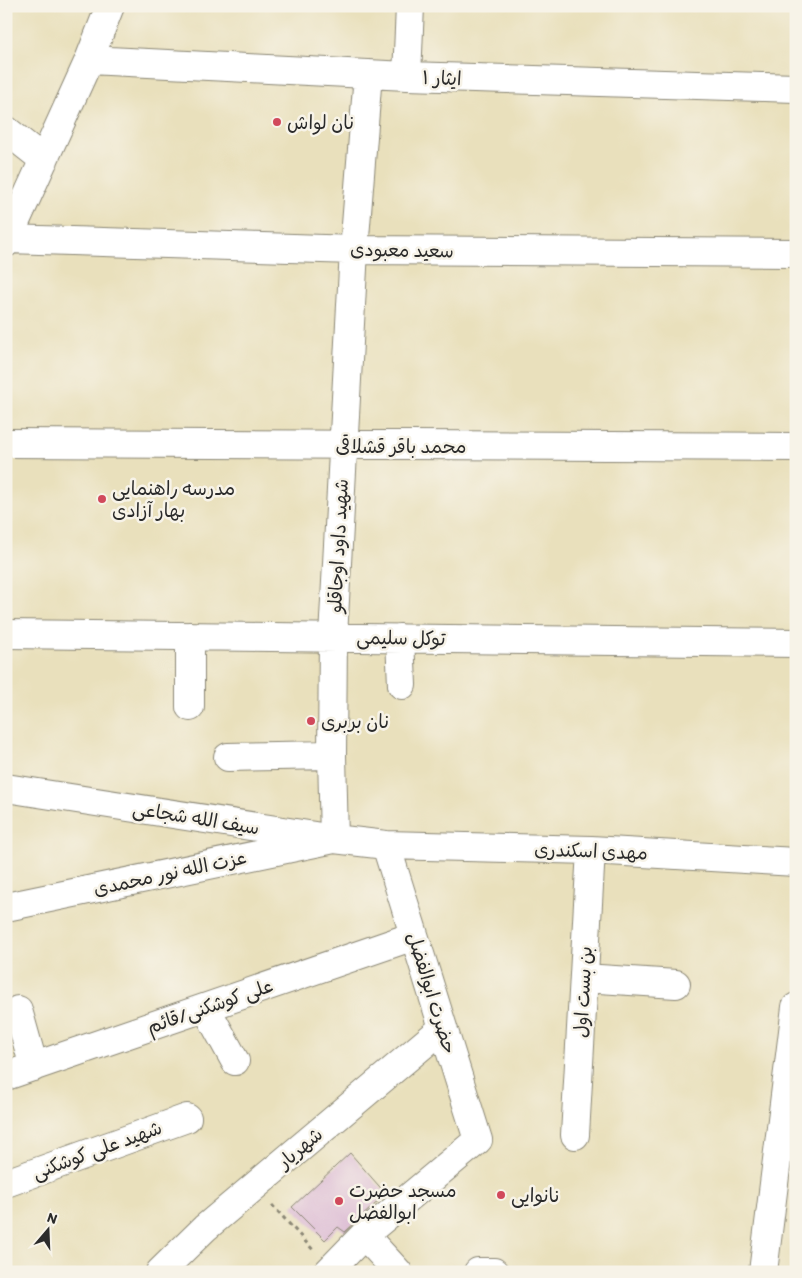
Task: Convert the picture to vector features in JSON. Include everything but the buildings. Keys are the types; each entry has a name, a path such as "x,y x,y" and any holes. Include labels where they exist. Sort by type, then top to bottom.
{"street":[{"path":"7,241 89,60 110,6"},
{"path":"407,76 410,6"},
{"name":"ایثار ۱","path":"89,60 407,76 796,88"},
{"name":"شهید داود اوجاقلو","path":"334,839 332,755 333,637 354,250 368,74"},
{"path":"6,130 44,160"},
{"name":"سعید معبودی","path":"7,241 354,250 796,253"},
{"name":"محمد باقر قشلاقی","path":"6,442 796,447"},
{"name":"توکل سلیمی","path":"6,634 796,643"},
{"path":"190,636 190,707"},
{"path":"400,638 402,685"},
{"path":"228,757 332,755"},
{"name":"سیف الله شجاعی","path":"6,788 334,839 386,845"},
{"name":"عزت الله نور محمدی","path":"6,907 334,839"},
{"name":"مهدی اسکندری","path":"386,845 590,850 796,862"},
{"name":"حضرت ابوالفضل","path":"364,1235 478,1140 386,845"},
{"name":"بن بست اول","path":"575,1134 590,850"},
{"name":"علی کوشکنی/قائم","path":"6,1076 414,936"},
{"path":"584,978 676,984"},
{"path":"763,1272 796,1007"},
{"path":"206,1008 236,1061"},
{"path":"18,1010 34,1066"},
{"name":"شهریار","path":"163,1271 205,1228 443,1028"},
{"name":"شهید علی کوشکنی","path":"6,1183 188,1118"},
{"path":"329,1271 364,1235 398,1272"},
{"path":"478,1272 494,1272"}],"path":[{"path":"255,1186 329,1271"}],"place":[{"name":"نان لواش","path":"277,122"},
{"name":"مدرسه راهنمایی بهار آزادی","path":"102,499"},
{"name":"نان بربری","path":"311,721"},
{"name":"نانوایی","path":"501,1195"},
{"name":"مسجد حضرت ابوالفضل","path":"339,1201"}]}
